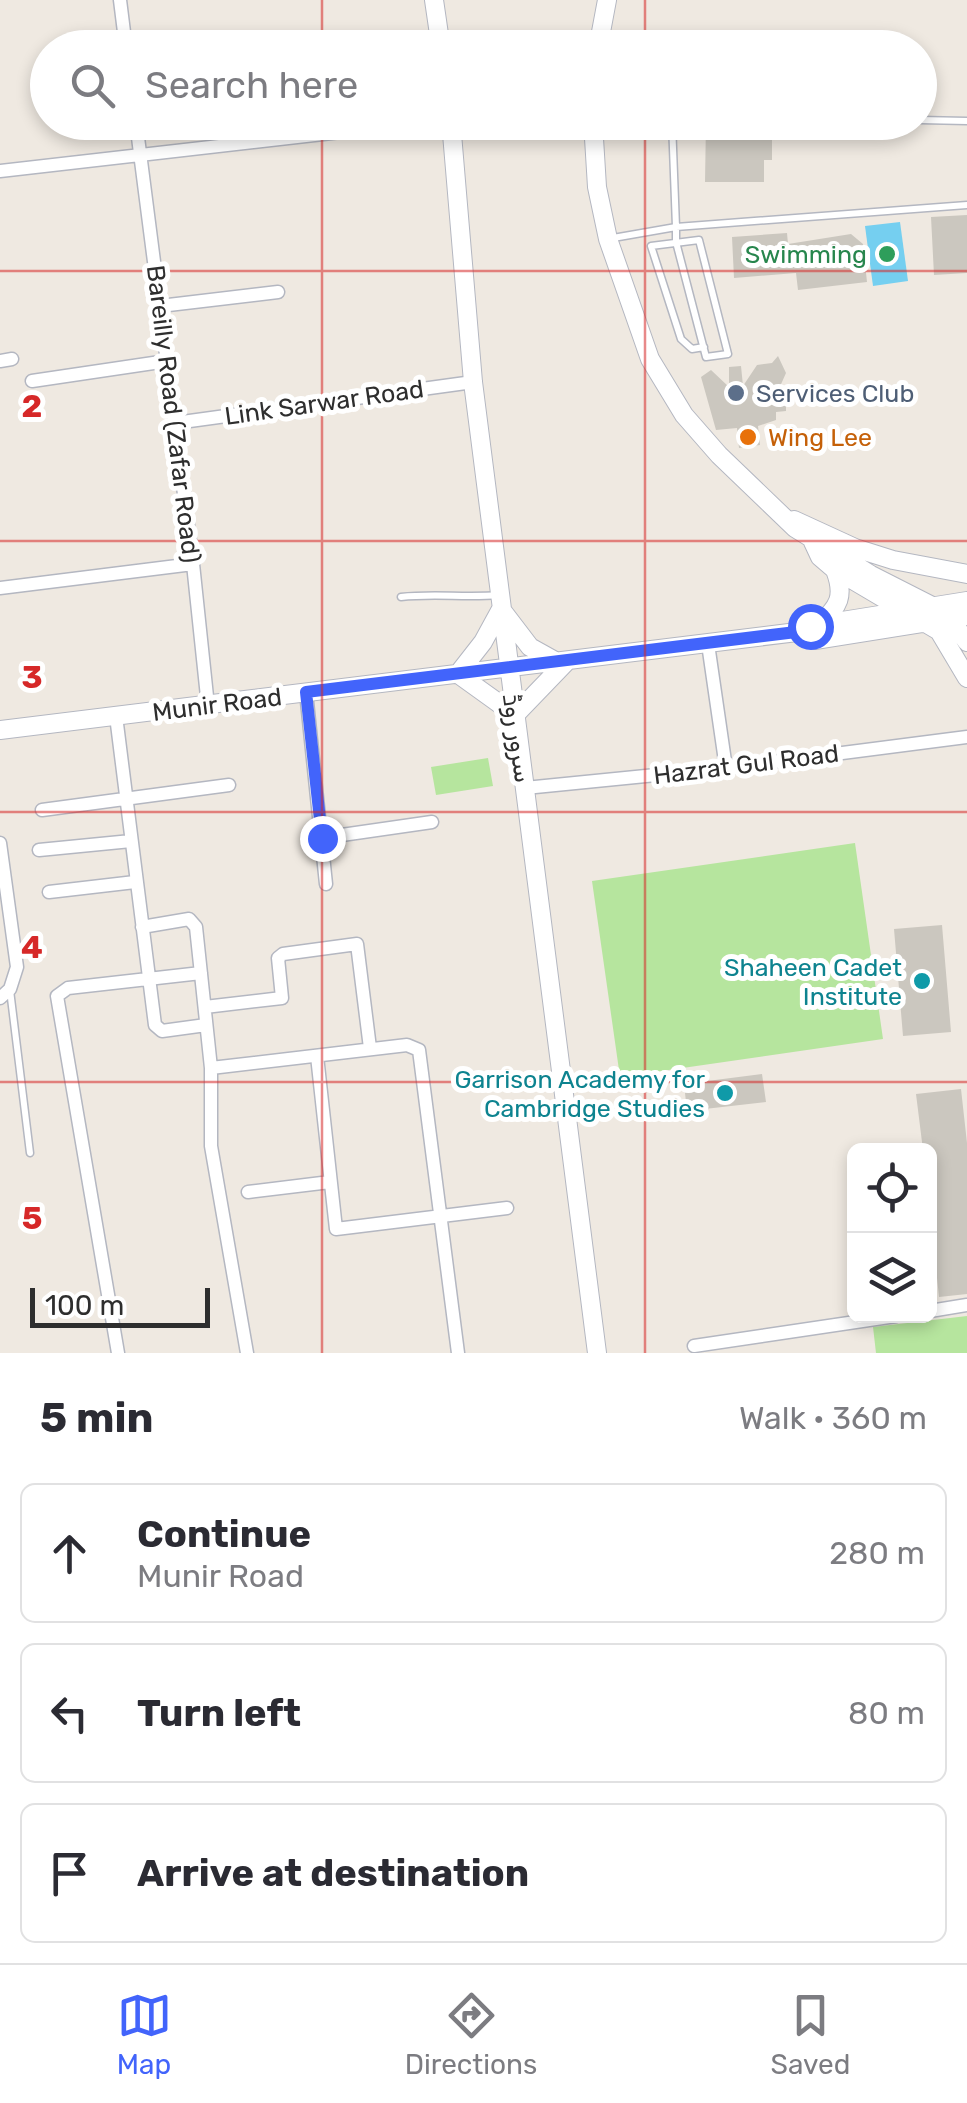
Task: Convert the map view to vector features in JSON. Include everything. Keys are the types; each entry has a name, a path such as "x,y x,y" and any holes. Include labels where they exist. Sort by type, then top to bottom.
{"street":[{"path":"120,0 124,30"},
{"path":"434,0 438,30"},
{"path":"601,30 607,0"},
{"name":"Bareilly Road (Zafar Road)","path":"138,140 208,706"},
{"path":"0,171 271,140"},
{"name":"سرور روڈ","path":"453,140 474,382 500,602 597,1353"},
{"path":"593,140 597,187 608,239 650,359 684,415 718,455 814,542 932,616 967,678"},
{"path":"160,306 278,292"},
{"path":"32,381 167,362"},
{"name":"Link Sarwar Road","path":"175,423 474,382"},
{"path":"780,514 855,548 893,560 967,574"},
{"path":"814,542 820,557 834,570 886,602 909,611"},
{"path":"0,588 193,564"},
{"path":"818,624 838,607 842,596 834,570"},
{"name":"Munir Road","path":"0,730 708,644 909,611 932,616 967,601"},
{"path":"500,602 530,647 562,662 515,715 458,674 483,642 500,602"},
{"path":"796,632 815,640 932,616 958,617 967,642"},
{"path":"708,644 726,768"},
{"path":"306,692 326,884"},
{"path":"116,716 157,1030 206,1025"},
{"name":"Hazrat Gul Road","path":"526,788 726,768 967,737"},
{"path":"42,810 229,785"},
{"path":"322,838 432,822"},
{"path":"39,850 131,841"},
{"path":"0,843 16,967 5,993"},
{"path":"48,892 135,882"},
{"path":"142,927 189,920 196,927 212,1068 212,1146 247,1353"},
{"path":"205,1007 282,998 278,958 283,954 357,944 370,1048"},
{"path":"118,1353 57,996 68,988 200,973"},
{"path":"212,1068 370,1048 406,1045 419,1050 458,1353"},
{"path":"317,1056 336,1228 508,1208"},
{"path":"248,1192 330,1182"},
{"path":"937,1309 967,1305"},
{"path":"694,1346 849,1323"}],"lane":[{"path":"937,120 967,121"},
{"path":"673,140 676,242 704,347 706,357 728,354 700,240 676,242 651,246 681,339 692,349 704,347"},
{"path":"608,239 676,227 967,205"},
{"path":"401,597 428,594 500,602"},
{"path":"5,993 30,1153"}],"green space":[{"path":"488,758 493,786 436,795 431,767"},
{"path":"855,843 883,1039 620,1077 592,881"},
{"path":"967,1316 967,1353 876,1353 873,1327 937,1323 937,1320"}],"water":[{"name":"Swimming","path":"900,222 908,281 873,286 865,226"}],"building":[{"path":"706,140 772,140 772,160 764,160 764,182 705,182"},
{"path":"967,215 967,273 934,275 931,217"},
{"path":"787,233 788,244 851,234 863,244 867,282 798,290 796,273 734,278 732,237"},
{"name":"Services Club","path":"778,356 786,373 774,400 786,399 786,411 776,412 776,420 758,426 760,445 739,448 737,428 716,430 701,377 711,370 729,387 729,367 741,366 743,386 757,365 772,363"},
{"name":"Shaheen Cadet Institute","path":"942,925 951,1032 903,1036 894,929"},
{"name":"Garrison Academy for Cambridge Studies","path":"762,1074 766,1102 687,1111 684,1084"},
{"path":"961,1089 967,1143 967,1294 939,1297 937,1143 922,1143 916,1094"}],"place":[{"name":"Swimming","path":"887,254"},
{"name":"Services Club","path":"736,393"},
{"name":"Wing Lee","path":"748,437"},
{"name":"Shaheen Cadet Institute","path":"922,981"},
{"name":"Garrison Academy for Cambridge Studies","path":"725,1093"}],"route":[{"path":"322,838 306,692 796,632 810,626"}]}
